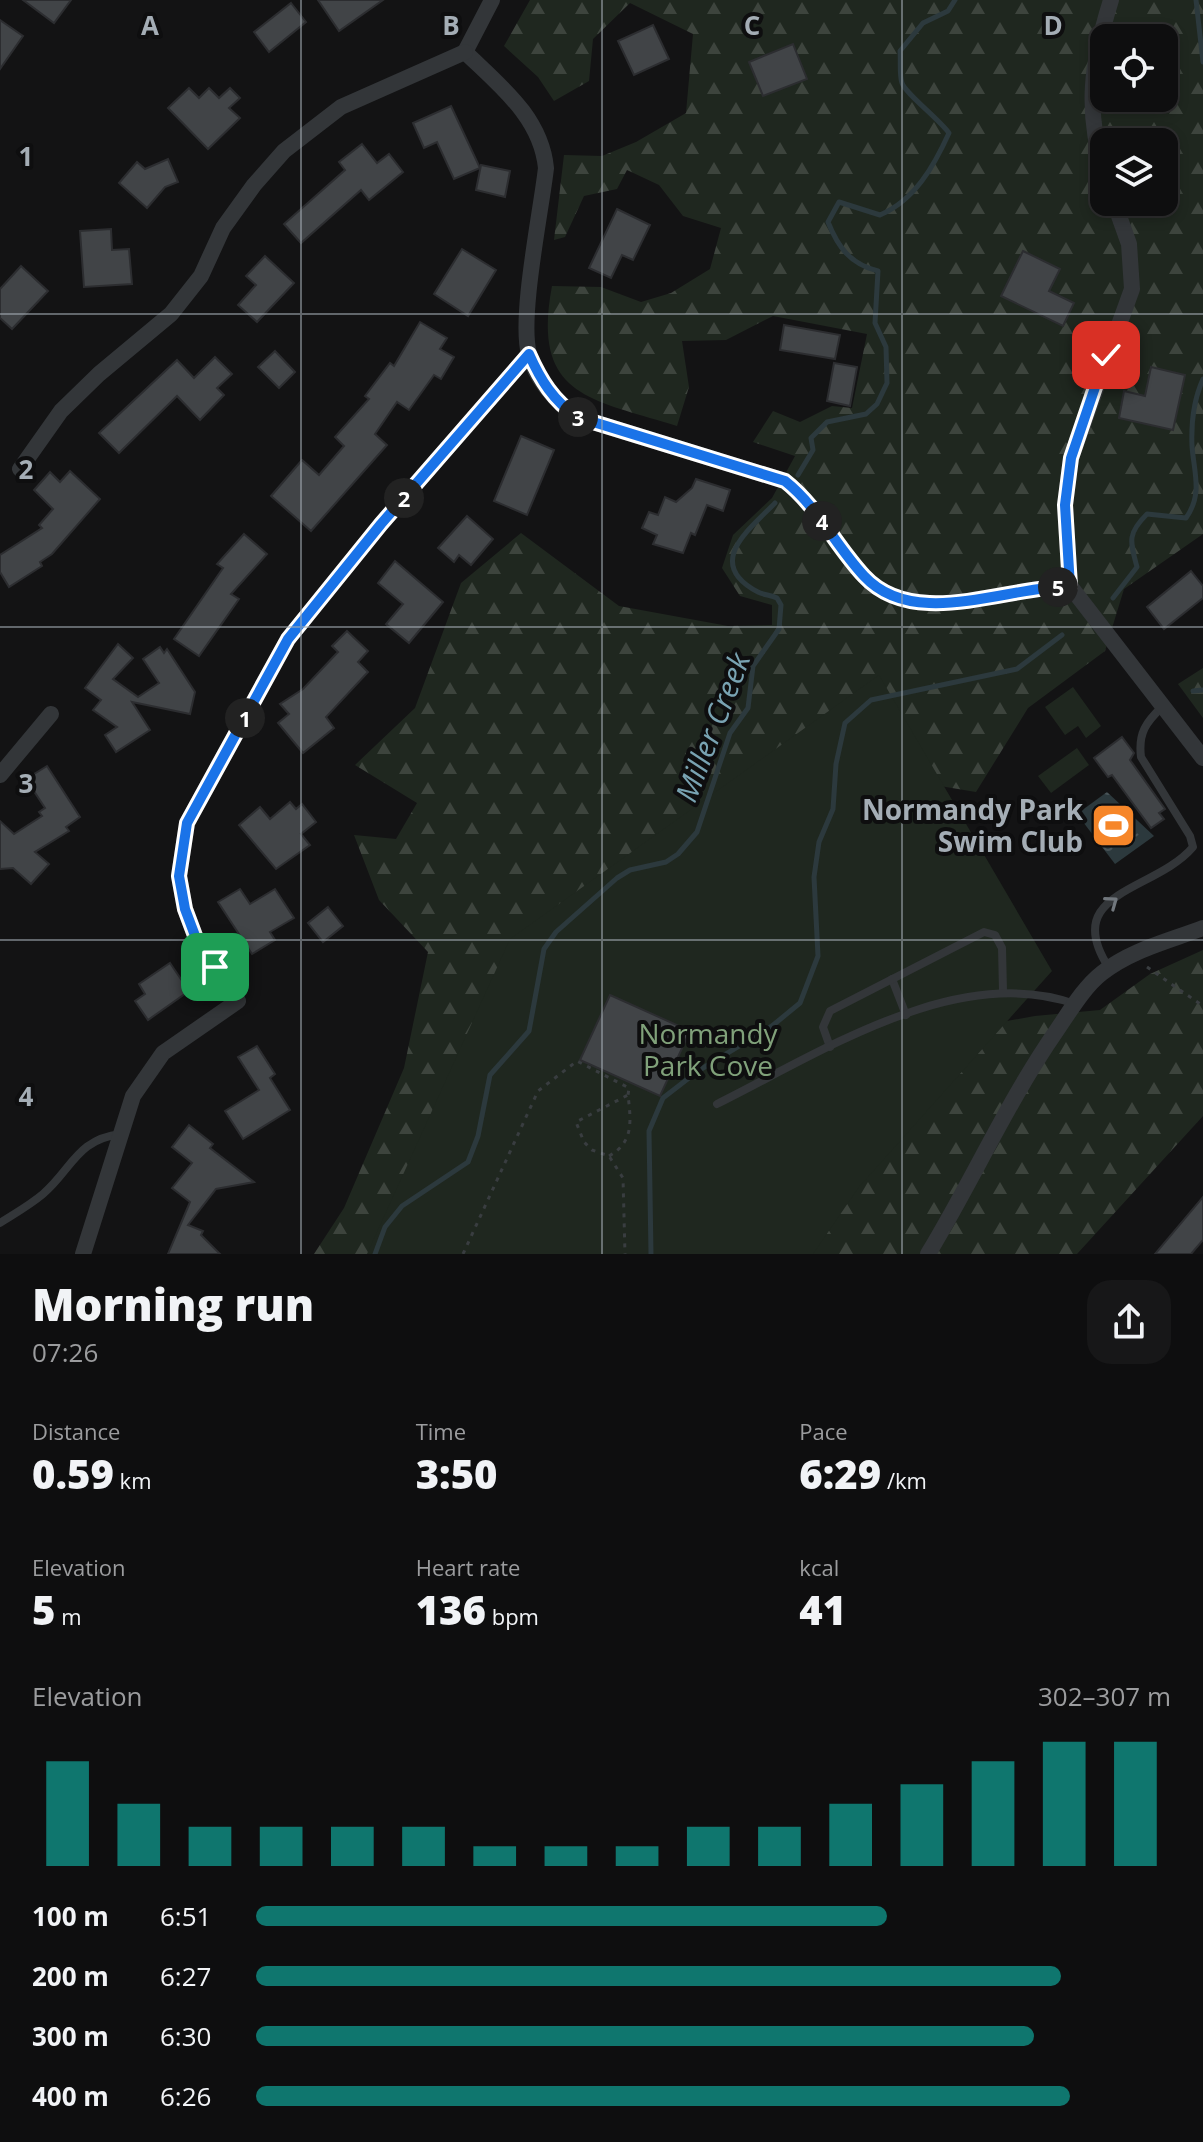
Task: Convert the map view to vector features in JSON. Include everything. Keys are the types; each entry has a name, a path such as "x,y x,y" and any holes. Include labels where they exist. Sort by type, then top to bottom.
{"street":[{"path":"20,469 61,411 99,374 171,314 201,276 223,228 284,151 341,107 465,52 492,0"},
{"path":"1094,128 1090,108 1095,51 1111,0"},
{"path":"465,52 521,108 536,129 544,151 546,168 526,324 529,354 541,381 557,403 577,417 785,481 803,496 864,577 886,595 931,605 1039,587 1070,586"},
{"path":"1119,216 1129,244 1132,289 1071,458 1065,505 1070,586 1203,758"},
{"path":"83,1254 133,1096 163,1053 238,1001 197,941 185,909 179,876 187,823 288,639 381,524 529,354"},
{"path":"0,775 51,714"},
{"path":"928,1254 963,1197 1010,1102 1075,1004 1110,968 1129,956 1203,928"}],"lane":[{"path":"1110,968 1094,937 1094,921 1103,906 1172,868 1193,847 1190,836 1141,757 1139,743 1145,724 1163,706"},
{"path":"830,1047 823,1027 830,1011 984,932 995,935 1002,948 1003,991"},
{"path":"892,979 906,1015"},
{"path":"717,1104 830,1047 944,1002 1003,991 1050,995 1075,1004"},
{"path":"0,1223 42,1195 89,1144 101,1136 121,1134"}],"path":[{"path":"1129,956 1203,1006"},
{"path":"463,1254 538,1091 577,1061 629,1088 629,1133 622,1149 609,1156"},
{"path":"625,1254 623,1178 609,1156 592,1150 584,1142 576,1122 628,1095"}],"green space":[{"path":"530,0 1203,0 1203,534 1124,589 1105,651 1028,708 976,792 934,785 445,1254 314,1254 344,1208 404,1068 428,952 379,900 354,835 396,839 417,803 355,765 415,708 461,583 521,533 619,606 728,626 772,625 772,605 740,596 722,568 733,535 772,498 795,456 753,442 773,411 800,422 832,406 852,408 867,334 773,316 726,340 682,341 689,387 677,426 618,408 574,388 560,372 551,351 548,323 552,286 601,287 641,302 671,293 710,269 721,228 683,216 659,185 627,170 617,189 584,196 565,237 554,240 564,155 602,156 636,142 686,113 693,34 630,3 593,39 589,81 554,101 538,77 504,46"},
{"path":"1203,668 1203,718 1178,684"},
{"name":"Normandy Park Cove","path":"879,675 1052,971 859,1187 813,1254 367,1254 510,939"},
{"path":"1073,687 1101,726 1086,738 1078,726 1065,735 1045,707"},
{"path":"1077,748 1089,765 1051,793 1038,776"},
{"path":"1203,950 1203,1116 1077,1254 659,1254 917,1037 1035,1016 1100,1010 1150,974"}],"water":[{"name":"Normandy Park Swim Club","path":"1107,792 1154,836 1115,864 1077,814"}],"building":[{"path":"23,0 71,0 54,23"},
{"path":"318,0 383,0 339,31"},
{"path":"291,3 306,22 269,52 254,32"},
{"path":"0,20 23,36 0,69"},
{"path":"653,25 669,59 634,75 618,41"},
{"path":"793,44 807,79 763,96 749,62"},
{"path":"189,88 199,98 209,88 219,98 230,88 240,98 229,108 240,118 208,149 168,108"},
{"path":"451,106 480,168 454,179 437,142 424,148 413,123"},
{"path":"362,144 377,163 389,154 403,172 369,200 361,190 301,243 284,224 345,170 339,162"},
{"path":"168,159 178,182 165,187 147,208 119,183 137,162 145,169"},
{"path":"481,165 510,171 505,197 476,190"},
{"path":"617,209 650,225 633,260 622,255 611,278 589,268"},
{"path":"111,229 112,250 129,249 132,284 84,287 80,231"},
{"path":"462,249 496,270 468,316 434,294"},
{"path":"1023,251 1060,269 1049,291 1074,303 1063,326 1001,296"},
{"path":"265,256 294,283 257,322 238,305 256,285 246,276"},
{"path":"21,266 48,291 12,329 0,318 0,289"},
{"path":"420,322 447,338 440,349 454,357 441,379 434,375 409,410 397,402 375,434 387,445 311,531 271,496 302,460 319,475 344,446 335,437 369,399 365,396 390,363 394,366"},
{"path":"784,325 840,335 835,359 780,350"},
{"path":"275,351 295,372 279,388 258,367"},
{"path":"215,357 232,374 217,388 224,395 200,420 177,396 119,453 99,433 177,360 194,378"},
{"path":"834,363 857,367 850,406 827,401"},
{"path":"1151,367 1185,375 1173,430 1119,418 1124,391 1145,396"},
{"path":"521,436 554,450 527,515 494,501"},
{"path":"70,471 100,499 52,554 40,562 42,566 9,587 0,572 0,555 42,528 39,525 53,509 34,490 50,472 60,482"},
{"path":"696,479 730,490 723,511 707,505 695,535 691,533 683,553 653,544 657,535 642,528 649,512 658,515 665,497 676,502 692,488"},
{"path":"467,516 493,539 471,565 459,555 454,562 438,548"},
{"path":"244,534 267,554 231,594 239,599 199,656 174,639 223,568 217,564"},
{"path":"395,561 443,602 409,643 386,624 403,604 378,583"},
{"path":"1191,571 1203,586 1203,598 1164,629 1147,607"},
{"path":"347,631 368,651 358,662 368,672 326,717 334,728 303,753 278,723 289,714 280,704 303,689 338,652 332,646"},
{"path":"118,644 133,658 113,679 138,697 159,683 143,659 160,647 164,653 167,649 195,692 190,714 132,702 150,730 116,752 105,735 117,727 93,710 101,700 85,688"},
{"path":"1122,737 1134,753 1130,760 1165,809 1159,813 1164,819 1151,828 1112,775 1108,777 1094,758"},
{"path":"47,766 80,817 66,827 69,831 35,852 49,864 31,884 13,868 0,869 0,821 14,834 42,816 39,812 45,808 26,779"},
{"path":"290,802 296,809 302,804 316,822 301,834 310,845 276,869 239,825 260,807 270,819"},
{"path":"240,889 250,904 275,889 294,918 270,932 275,940 252,954 218,902"},
{"path":"328,907 343,926 323,942 308,923"},
{"path":"170,963 189,991 148,1020 135,1001 145,994 139,984"},
{"path":"610,995 690,1031 660,1096 580,1060"},
{"path":"257,1046 275,1074 270,1078 290,1110 243,1139 225,1111 259,1090 238,1057"},
{"path":"189,1125 213,1144 210,1148 254,1182 216,1189 188,1225 203,1231 201,1235 220,1254 168,1254 190,1202 172,1188 192,1163 172,1147"},
{"path":"1203,1197 1203,1240 1191,1254 1155,1254"}],"waterway":[{"name":"Miller Creek","path":"798,475 813,450 811,438 827,422 866,414 877,404 887,383 886,347 875,323 878,271 860,264 846,253 828,222 839,202 880,215 892,209 922,181 937,158 949,133 904,87 900,51 923,23 948,11 955,0"},
{"path":"1196,0 1203,62"},
{"path":"1113,598 1137,567 1132,538 1136,527 1147,514 1186,518 1191,509 1196,492 1192,420 1203,379"},
{"name":"Miller Creek","path":"375,1254 385,1227 402,1206 468,1162 478,1136 490,1075 529,1031 544,949 556,932 617,878 630,870 666,862 678,854 697,832 730,733 748,708 753,666 779,629 781,605 777,598 758,592 742,581 734,570 733,558 736,546 744,535 775,503"},
{"path":"651,1254 649,1131 663,1098 698,1071 772,1026 800,1003 818,956 814,877 819,842 833,809 836,764 845,723 871,700 1017,669 1062,635"},
{"path":"1193,691 1203,690"}],"place":[{"name":"Normandy Park Swim Club","path":"1114,825"}],"route":[{"path":"215,967 197,941 185,909 179,876 187,823 288,639 381,524 529,354 541,381 557,403 577,417 750,467 785,481 803,496 864,577 886,595 931,605 1039,587 1070,586 1065,505 1071,458 1106,355"}]}
